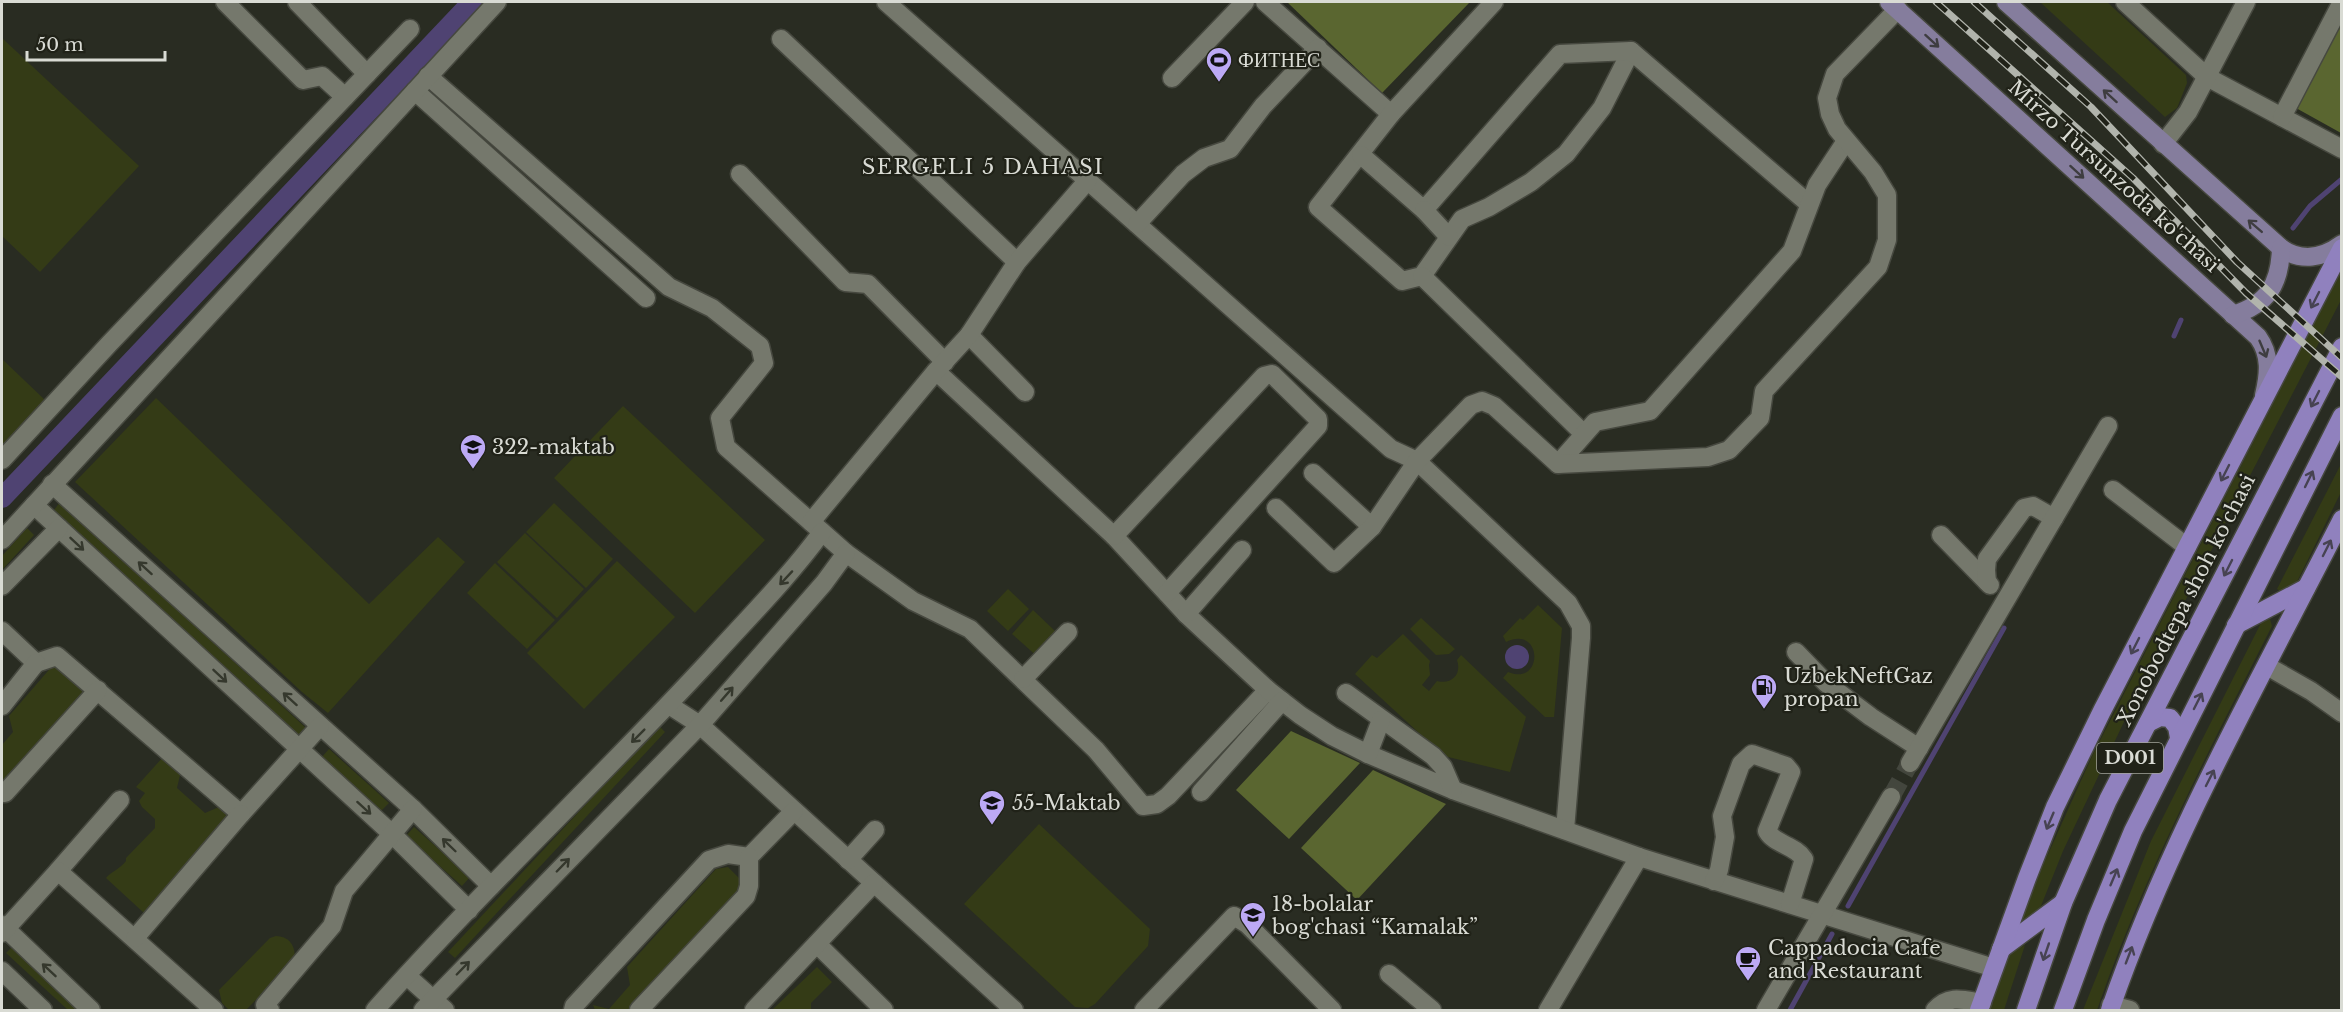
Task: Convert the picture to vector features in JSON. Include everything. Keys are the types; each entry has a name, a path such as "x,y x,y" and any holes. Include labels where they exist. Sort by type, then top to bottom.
{"highway":[{"path":"1981,1007 2055,807 2102,711 2342,246"},
{"name":"Xonobodtepa shoh ko'chasi","path":"2026,1011 2063,903 2108,800 2342,347"},
{"name":"D001","path":"2063,1011 2118,866 2179,738 2342,416"},
{"path":"2110,1008 2158,885 2342,519"},
{"path":"2236,626 2307,588"},
{"path":"2148,723 2160,717 2170,718 2177,727 2179,738"},
{"path":"2001,949 2063,903"}],"main road":[{"path":"2006,2 2281,248 2295,256 2309,257 2324,255 2342,246"},
{"name":"Mirzo Tursunzoda ko'chasi","path":"1894,5 2258,337 2267,354 2268,374 2261,403"},
{"path":"2233,315 2255,306 2270,291 2279,270 2281,248"}],"street":[{"path":"225,2 303,80 322,76 345,97"},
{"path":"297,2 366,74"},
{"path":"2,540 497,2"},
{"path":"886,2 1391,449 1417,461 1568,603 1581,626 1565,830"},
{"path":"1172,78 1245,2"},
{"path":"1265,2 1391,114"},
{"path":"1494,2 1391,114 1318,207 1402,280 1422,276 1462,219 1489,207 1531,182 1566,154 1602,108 1631,51"},
{"path":"2125,2 2207,77 2342,149"},
{"path":"2163,144 2188,112 2246,2"},
{"path":"2282,117 2342,2"},
{"path":"1276,508 1334,563 1372,527 1417,461 1471,405 1482,401 1494,406 1558,464 1708,457 1729,450 1760,418 1764,391 1878,267 1887,240 1887,195 1873,172 1846,141 1830,114 1827,98 1835,74 1894,5"},
{"path":"2,460 109,344 410,29"},
{"path":"781,39 1017,262"},
{"path":"1137,224 1183,174 1204,158 1230,149 1263,106 1318,48"},
{"path":"1424,210 1560,54 1631,51 1809,204"},
{"path":"428,76 669,287 712,308 760,346 764,363 720,418 726,447 846,553 913,601 970,629 1096,750 1143,806 1157,804 1168,796 1275,695"},
{"path":"415,91 646,298"},
{"path":"1558,464 1595,422 1650,411 1792,250 1817,185 1846,141"},
{"path":"1361,155 1424,210 1449,237"},
{"path":"740,174 845,282 868,284 940,366 1114,536 1186,614 1275,695 1332,736 1453,790 1639,857 1994,968"},
{"path":"379,1009 491,886 669,705 798,565 817,527 940,366 969,335 1017,262 1088,180"},
{"path":"1422,276 1584,434"},
{"path":"969,335 1025,392"},
{"path":"1114,536 1264,376 1272,374 1318,419 1318,426 1167,593"},
{"path":"1796,652 1826,683 1871,717 1915,756 2108,426"},
{"path":"1313,473 1372,527"},
{"path":"52,484 413,809 491,886"},
{"path":"2113,490 2187,547"},
{"path":"34,505 391,833 469,910"},
{"path":"1987,582 1987,559 2024,508 2033,506 2054,518"},
{"path":"2,586 59,528"},
{"path":"1941,535 2006,602"},
{"path":"1186,614 1242,550"},
{"path":"407,976 433,1007 700,724 824,583 846,553"},
{"path":"2,631 36,663"},
{"path":"1023,679 1068,632"},
{"path":"2,706 36,663 57,656 241,814"},
{"path":"2267,666 2342,713"},
{"path":"2,793 6,793 98,690"},
{"path":"1346,693 1433,756 1443,767 1453,790"},
{"path":"1201,792 1275,695"},
{"path":"669,705 700,724 1014,1011"},
{"path":"1368,754 1381,720"},
{"path":"135,938 320,726"},
{"path":"1714,881 1719,870 1725,837 1722,816 1741,764 1752,754 1786,766 1791,771 1767,831 1770,837 1800,852 1804,858 1790,904"},
{"path":"1766,1011 1891,797"},
{"path":"92,1011 3,929 120,800"},
{"path":"265,1009 332,926 344,891 413,809"},
{"path":"639,1011 746,896 749,886 749,857 794,811"},
{"path":"848,860 875,830"},
{"path":"573,1011 574,1006 709,860 728,854 749,857"},
{"path":"1548,1011 1639,857"},
{"path":"58,871 214,1011"},
{"path":"754,1011 874,884"},
{"path":"1144,1011 1234,916 1247,924 1332,1011"},
{"path":"817,944 884,1011"},
{"path":"2,972 43,1011"},
{"path":"1389,974 1432,1011"},
{"path":"1935,1011 1941,1004 1954,998 1981,1007"},
{"path":"2110,1008 2130,1011"}],"green space":[{"path":"1287,2 1470,2 1382,93"},
{"path":"2040,2 2107,2 2186,75 2187,83 2177,108 2165,117"},
{"path":"2341,21 2341,133 2296,108"},
{"path":"2,38 139,166 40,272 2,236"},
{"path":"2341,271 2341,300 2139,690 2063,851 2041,906 2026,921 2022,918 2044,863 2093,754"},
{"path":"2,359 46,401 2,448"},
{"path":"156,398 369,604 438,537 465,562 328,713 302,692 75,482"},
{"path":"623,406 765,540 695,613 554,478"},
{"path":"2341,464 2341,492 2296,584 2280,591 2277,589"},
{"path":"60,502 306,728 299,735 54,510"},
{"path":"554,503 613,559 586,588 526,532"},
{"path":"27,528 34,535 2,570 2,556"},
{"path":"525,533 584,589 557,618 497,562"},
{"path":"617,561 675,617 584,709 527,653"},
{"path":"495,563 555,620 527,649 467,593"},
{"path":"1008,589 1029,609 1008,631 987,611"},
{"path":"1538,605 1562,628 1554,717 1545,717 1503,678 1508,672 1520,674 1528,671 1533,664 1532,648 1527,641 1518,639 1506,642 1503,636 1520,618 1523,620"},
{"path":"1033,610 1055,631 1053,642 1039,658 1012,634"},
{"path":"1421,618 1455,649 1449,654 1436,655 1410,629"},
{"path":"2270,619 2272,626 2156,863 2115,960 2097,1010 2083,1010 2151,841 2261,623"},
{"path":"1403,634 1430,661 1430,675 1422,685 1429,691 1437,681 1451,680 1457,674 1457,660 1461,655 1526,717 1510,772 1444,756 1355,674 1372,655 1377,658"},
{"path":"54,664 85,688 84,693 2,781 2,745 13,732 9,716"},
{"path":"659,726 665,732 455,958 448,952"},
{"path":"1291,731 1360,763 1289,839 1236,790"},
{"path":"329,749 389,803 381,811 321,758"},
{"path":"164,756 181,771 177,788 205,813 219,807 227,815 225,825 144,913 106,878 124,864 126,858 155,828 155,819 139,801 145,793 136,787"},
{"path":"1373,770 1446,804 1357,900 1301,848"},
{"path":"1039,824 1150,929 1148,946 1095,1004 1088,1008 1075,1007 964,904"},
{"path":"414,827 470,877 462,886 406,836"},
{"path":"728,867 742,881 741,892 629,1010 595,1010 593,1005 609,1009 630,985 627,967 716,869"},
{"path":"276,936 289,940 293,947 294,961 246,1010 229,1010 222,1003 219,990 270,938"},
{"path":"2025,945 2004,1010 1990,1010 2009,954"},
{"path":"12,947 79,1010 68,1010 6,953"},
{"path":"817,967 832,982 811,1003 811,1010 772,1010"}],"shaded area":[{"path":"1517,645 1525,649 1529,657 1525,665 1517,669 1509,665 1505,657 1509,649"}],"waterway":[{"path":"2,498 472,2"},
{"path":"2293,228 2310,206 2342,179"},
{"path":"2174,336 2181,320"},
{"path":"1848,906 2004,628"},
{"path":"1790,1010 1832,934"}],"tunnel":[{"path":"1891,797 1910,763"}],"railway":[{"path":"1936,2 2133,178 2246,293 2342,377"},
{"path":"1974,2 2091,107 2237,262 2342,358"}],"place":[{"name":"ФИТНЕС","path":"1219,83"},
{"name":"322-maktab","path":"473,470"},
{"name":"UzbekNeftGaz propan","path":"1764,710"},
{"name":"55-Maktab","path":"992,826"},
{"name":"18-bolalar bog'chasi “Kamalak”","path":"1253,938"},
{"name":"Cappadocia Cafe and Restaurant","path":"1748,982"}],"district":[{"name":"SERGELI 5 DAHASI","path":"983,167"}]}
